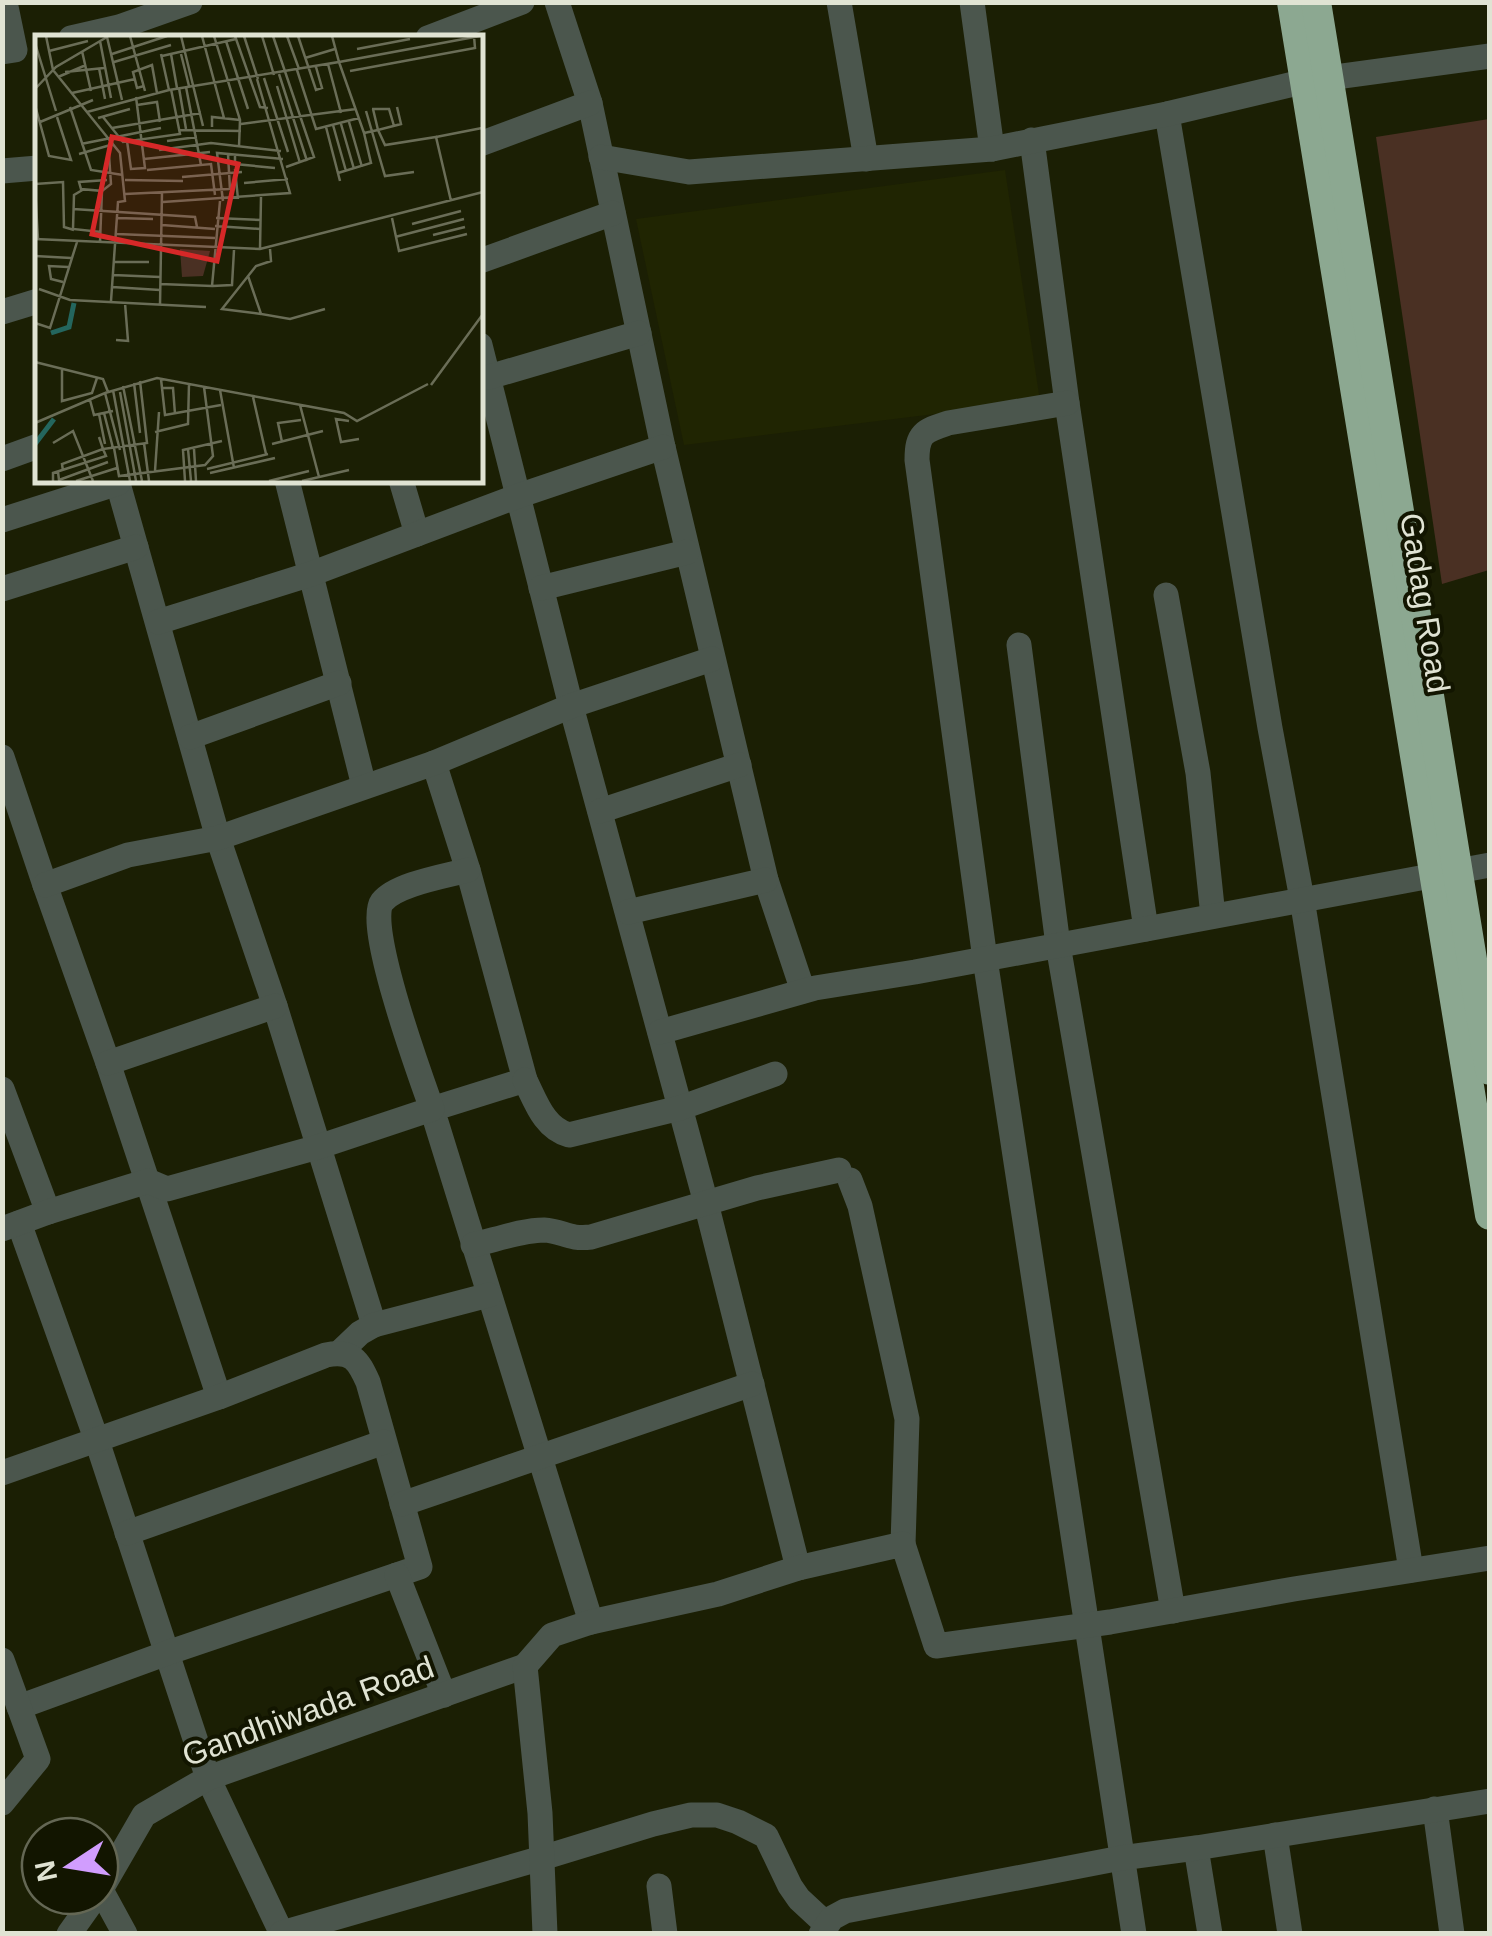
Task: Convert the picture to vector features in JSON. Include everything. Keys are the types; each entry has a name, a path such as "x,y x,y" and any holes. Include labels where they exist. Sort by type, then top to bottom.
{"highway":[{"name":"Gadag Road","path":"1292,2 1317,79"},
{"name":"Gadag Road","path":"1316,2 1317,79 1445,872 1490,1215"},
{"name":"Gadag Road","path":"1445,872 1490,1070"}],"street":[{"path":"5,2 18,49"},
{"path":"84,35 156,18 190,2"},
{"path":"436,35 522,2"},
{"path":"556,2 590,103 663,448 766,880 803,991"},
{"path":"839,2 866,159"},
{"path":"972,2 992,149"},
{"path":"601,157 689,172 992,149 1317,79 1490,56"},
{"path":"482,143 590,103"},
{"path":"1167,114 1302,900 1411,1570"},
{"path":"1032,140 1146,929"},
{"path":"2,171 35,168"},
{"path":"482,260 613,213"},
{"path":"2,312 35,301"},
{"path":"489,377 638,333"},
{"path":"482,351 571,706 706,1203 798,1568"},
{"path":"1067,403 930,428 917,445 917,460 985,959 1134,1934"},
{"path":"2,459 35,447"},
{"path":"158,622 311,574 518,496 663,448"},
{"path":"2,520 115,482"},
{"path":"118,482 218,838 275,1006 374,1326"},
{"path":"288,482 364,786"},
{"path":"402,482 417,534"},
{"path":"2,589 136,547"},
{"path":"541,588 687,552"},
{"path":"1166,595 1198,773 1213,916"},
{"path":"1019,645 1058,946 1173,1611"},
{"path":"45,885 128,856 218,838 434,763 571,706 712,659"},
{"path":"190,737 338,683"},
{"path":"2,757 219,1397"},
{"path":"434,763 468,870 525,1080 549,1124 568,1135 680,1108 775,1074"},
{"path":"600,811 739,765"},
{"path":"660,1032 803,991 1490,865"},
{"path":"468,870 395,892 384,899 378,918 402,1022 591,1622"},
{"path":"628,912 766,880"},
{"path":"108,1063 275,1006"},
{"path":"525,1080 318,1147 167,1189 148,1181 11,1226 97,1441 208,1778 282,1933 691,1815 717,1815 766,1836 790,1886 824,1929 832,1918 846,1911 1121,1858 1490,1801"},
{"path":"2,1089 48,1212"},
{"path":"473,1245 538,1230 577,1239 591,1237 757,1188 844,1175 860,1206 907,1419 903,1544 936,1646 1087,1626 1490,1558"},
{"path":"2,1473 339,1353 374,1326 488,1296"},
{"path":"19,1706 420,1567 368,1382 354,1357 339,1353"},
{"path":"402,1504 752,1384"},
{"path":"127,1533 384,1442"},
{"path":"545,1934 540,1813 525,1666 552,1635 591,1622 718,1594 798,1568 903,1544"},
{"path":"397,1575 444,1695"},
{"path":"2,1660 38,1759 2,1803"},
{"name":"Gandhiwada Road","path":"120,1856 144,1815 208,1778 525,1666"},
{"path":"1435,1808 1452,1934"},
{"path":"1275,1835 1290,1934"},
{"path":"1196,1848 1210,1934"},
{"path":"659,1886 666,1934"}],"shaded area":[{"path":"1489,119 1489,570 1442,584 1376,137"},
{"path":"1005,170 1040,401 684,445 636,219"}]}
